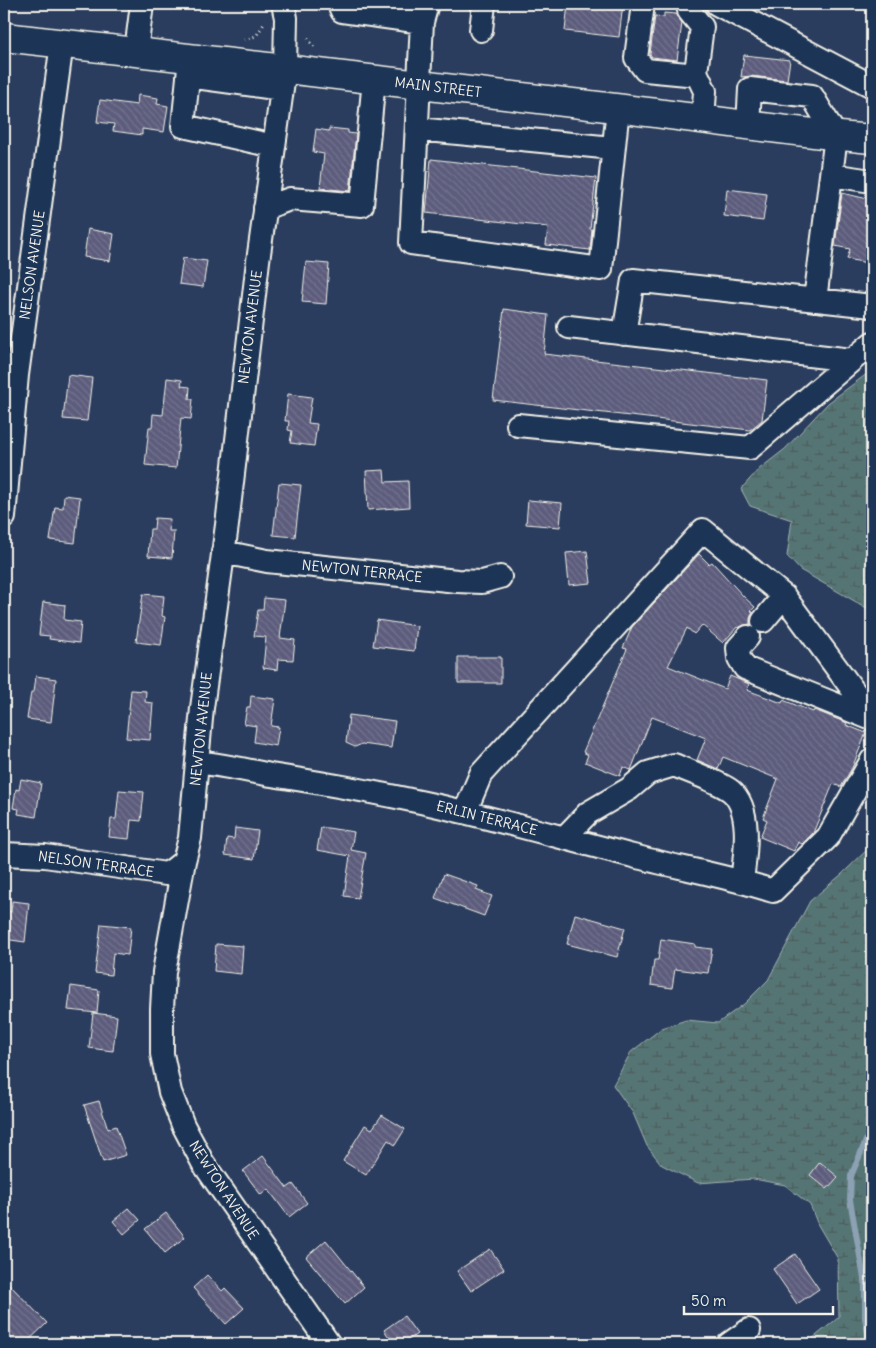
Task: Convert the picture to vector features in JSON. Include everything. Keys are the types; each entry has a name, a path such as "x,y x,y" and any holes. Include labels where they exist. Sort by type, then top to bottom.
{"main road":[{"name":"MAIN STREET","path":"4,37 136,52 189,67 238,63 283,79 328,74 618,108 748,126 872,139"}],"street":[{"path":"136,52 142,4"},
{"name":"NEWTON AVENUE","path":"283,4 286,18 283,79 202,708 190,838 184,861 164,972 162,1054 170,1092 183,1125 203,1163 329,1344"},
{"path":"339,4 342,11 424,13 411,243 601,269 618,108"},
{"path":"481,30 484,4"},
{"path":"643,4 636,58 645,70 686,74 696,72"},
{"path":"690,4 689,11 702,27 696,72 705,91 703,120"},
{"path":"717,4 872,86"},
{"name":"NELSON AVENUE","path":"4,517 17,375 62,44"},
{"path":"274,146 182,126 189,67 283,79"},
{"path":"265,208 290,199 362,204 374,79"},
{"path":"748,126 750,89 812,96 836,136 815,300"},
{"path":"418,129 613,148"},
{"path":"831,175 872,180"},
{"path":"624,334 633,280 872,306"},
{"path":"569,328 852,360"},
{"path":"518,425 750,448 872,343"},
{"path":"465,812 481,774 704,530 784,596 872,717"},
{"name":"NEWTON TERRACE","path":"223,552 267,561 457,581 482,582 500,577"},
{"path":"763,621 784,596"},
{"path":"748,637 738,648 739,658 745,668 872,717"},
{"name":"ERLIN TERRACE","path":"197,762 337,785 465,812 633,856 742,881 773,891 828,837 872,760"},
{"path":"565,837 588,813 629,789 648,773 674,765 731,792 743,811 747,843 742,881"},
{"name":"NELSON TERRACE","path":"4,854 45,856 166,874 184,861"},
{"path":"729,1344 749,1330"}],"path":[{"path":"238,63 241,41 256,36 266,22"},
{"path":"307,32 309,41 320,52 328,55 328,74"}],"green space":[{"path":"872,370 872,611 800,570 787,556 792,520 750,506 741,489 758,470 785,449 828,403"},
{"path":"872,845 872,1344 806,1344 839,1317 838,1259 818,1225 810,1205 785,1185 754,1179 698,1183 662,1165 647,1146 633,1113 613,1085 631,1052 662,1028 686,1020 718,1023 744,1004 768,980 810,901"}],"building":[{"path":"568,4 623,4 619,37 565,31"},
{"path":"664,13 676,14 682,23 677,60 652,57 650,54 655,16 664,17"},
{"path":"744,55 790,60 787,80 751,76 741,77"},
{"path":"138,95 158,98 157,104 168,106 164,132 142,129 142,135 113,131 114,124 97,122 100,100 137,105"},
{"path":"329,128 348,130 348,133 356,134 350,191 320,188 324,154 313,152 316,129 329,131"},
{"path":"431,159 596,178 590,229 592,229 590,250 546,245 548,227 426,213"},
{"path":"727,189 767,194 763,221 724,216"},
{"path":"842,193 872,200 872,264 847,259 850,249 835,246"},
{"path":"88,229 114,234 110,261 84,257"},
{"path":"183,258 207,261 203,287 179,284"},
{"path":"306,262 329,264 326,304 302,302"},
{"path":"504,309 548,315 544,354 767,380 762,420 750,430 493,400"},
{"path":"68,375 92,378 87,421 63,419"},
{"path":"167,378 182,380 181,386 190,387 189,399 193,399 191,419 181,418 176,468 145,465 149,427 152,427 153,414 163,415"},
{"path":"288,394 312,397 308,423 317,424 314,446 290,443 292,431 288,430 289,421 285,421"},
{"path":"384,470 385,482 408,481 409,507 368,510 366,471"},
{"path":"279,483 301,485 295,537 273,535"},
{"path":"64,495 80,497 75,543 50,540 55,507 63,508"},
{"path":"528,500 562,503 560,527 526,524"},
{"path":"155,518 170,519 169,531 174,531 172,558 148,556 150,529 154,529"},
{"path":"587,551 591,583 569,585 566,553"},
{"path":"699,554 709,564 712,562 755,607 751,611 753,612 750,624 737,627 723,643 702,625 694,634 687,628 668,666 725,689 730,676 749,684 747,690 782,703 783,700 813,712 814,710 866,733 852,768 841,787 833,784 813,833 802,844 798,842 794,851 760,837 767,820 763,818 778,779 723,757 718,769 697,760 706,738 652,717 631,770 623,767 620,776 585,762 588,755 583,752 627,649 623,648 632,627"},
{"path":"143,594 164,596 162,616 165,617 161,645 136,642"},
{"path":"264,598 285,600 280,638 295,640 293,660 278,659 277,670 263,668 266,637 254,636 258,610 263,610"},
{"path":"43,602 65,605 64,620 81,622 79,643 49,639 50,636 39,635"},
{"path":"377,620 417,626 414,651 373,646"},
{"path":"458,657 501,657 501,683 458,683"},
{"path":"36,676 56,679 51,722 27,719 31,692 34,692"},
{"path":"131,690 146,691 145,702 153,703 150,740 126,738"},
{"path":"251,696 275,699 271,726 279,727 276,746 254,742 256,726 244,724 247,707 250,707"},
{"path":"349,715 395,721 391,748 362,744 355,747 346,743"},
{"path":"21,779 41,783 36,817 18,814 19,809 13,808 16,789 19,790"},
{"path":"119,790 144,792 141,821 131,820 129,839 109,837 111,819 116,819"},
{"path":"321,827 354,832 351,850 366,853 358,898 344,896 350,856 317,850"},
{"path":"235,828 258,831 254,859 225,855 227,838 234,839"},
{"path":"444,874 478,886 476,890 492,896 484,916 435,898"},
{"path":"12,901 29,903 25,942 4,939 4,911 11,912"},
{"path":"575,914 625,928 617,957 567,944"},
{"path":"101,924 131,927 128,955 113,953 111,975 95,973"},
{"path":"661,939 695,944 695,947 712,949 708,973 675,969 672,988 651,985 654,960 658,960"},
{"path":"216,944 243,946 241,974 214,971"},
{"path":"71,986 99,990 97,1013 68,1010"},
{"path":"93,1013 117,1016 113,1051 89,1048"},
{"path":"99,1101 108,1129 116,1126 126,1155 103,1162 84,1105"},
{"path":"382,1115 405,1129 395,1145 388,1140 366,1175 343,1161 365,1125 372,1129"},
{"path":"263,1156 287,1188 293,1184 307,1203 289,1217 268,1189 261,1195 243,1171"},
{"path":"820,1162 838,1177 827,1189 810,1175"},
{"path":"129,1208 140,1220 124,1234 113,1221"},
{"path":"166,1213 185,1237 165,1253 145,1229"},
{"path":"326,1240 364,1287 345,1304 306,1257"},
{"path":"490,1249 504,1269 471,1291 457,1271"},
{"path":"795,1254 819,1289 797,1304 773,1269"},
{"path":"207,1275 222,1291 225,1288 244,1308 226,1324 193,1288"},
{"path":"4,1279 47,1323 25,1344 4,1344"},
{"path":"404,1316 417,1334 403,1344 394,1344 384,1330"}],"waterway":[{"path":"870,1344 865,1318 865,1284 850,1200 851,1176 868,1136 872,1082"}]}
